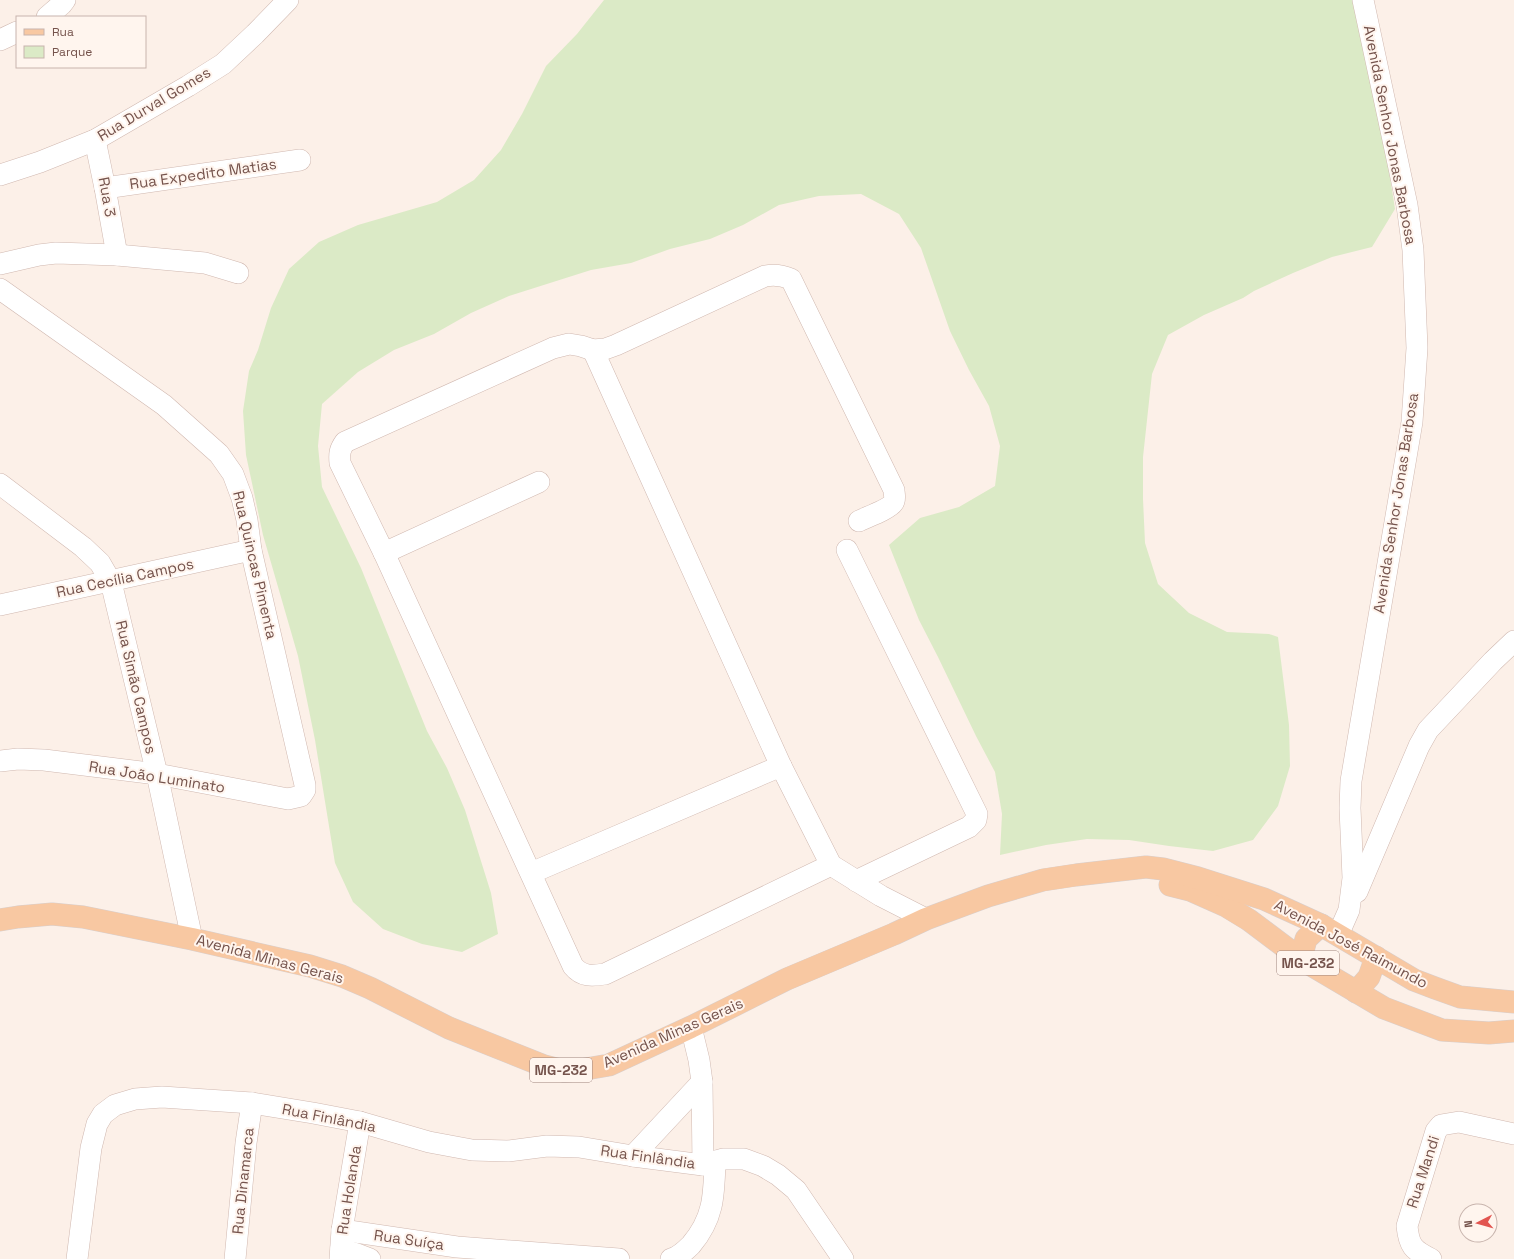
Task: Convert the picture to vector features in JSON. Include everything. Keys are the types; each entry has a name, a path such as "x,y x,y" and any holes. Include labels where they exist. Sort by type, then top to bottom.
{"main road":[{"name":"Avenida José Raimundo","path":"1109,871 1146,868 1163,869 1198,878 1264,899 1330,930 1414,980 1460,997 1514,1002"},
{"name":"Avenida Minas Gerais","path":"0,920 52,914 75,917 192,939 310,966 342,976 370,988 449,1028 544,1066 564,1071 609,1065 691,1027 787,979 926,919 988,896 1042,880 1109,871"},
{"name":"Avenida José Raimundo","path":"1109,871 1190,890 1226,906 1249,920 1302,959 1384,1008 1442,1030 1489,1033 1514,1030"},
{"path":"1302,959 1306,939 1330,930"},
{"path":"1356,992 1369,977 1376,957"}],"street":[{"path":"47,16 65,0"},
{"name":"Rua Durval Gomes","path":"0,175 40,162 95,140 223,64 288,0"},
{"name":"Avenida Senhor Jonas Barbosa","path":"1330,930 1349,910 1354,878 1350,808 1351,781 1412,422 1417,348 1413,250 1407,205 1363,0"},
{"path":"0,40 16,32"},
{"name":"Rua 3","path":"95,140 117,255"},
{"name":"Rua Expedito Matias","path":"105,188 300,160"},
{"path":"0,264 39,255 56,253 117,255 205,263 238,273"},
{"path":"831,865 605,974 587,975 578,971 573,966 384,553 340,462 339,454 340,448 345,442 552,348 569,344 593,350 605,349 765,276 774,274 791,279 894,490 895,497 893,503 859,521"},
{"name":"Rua Quincas Pimenta","path":"0,289 164,405 219,454 233,474 242,498 251,550 305,785"},
{"path":"593,350 780,766 831,865 881,896 926,919"},
{"path":"384,553 539,482"},
{"name":"Rua Simão Campos","path":"0,484 83,547 100,563 111,582 157,774 192,939"},
{"name":"Rua Cecília Campos","path":"0,605 111,582 251,550"},
{"path":"847,550 976,814 976,820 969,827 856,881"},
{"path":"1349,910 1419,746 1428,730 1493,661 1514,641"},
{"name":"Rua João Luminato","path":"0,761 18,759 44,760 157,774 288,799 301,796 305,790 305,785"},
{"path":"531,873 780,766"},
{"path":"671,1259 675,1258 687,1249 698,1236 708,1220 713,1198 702,1082 699,1060 691,1027"},
{"path":"1489,1033 1514,1042"},
{"path":"633,1156 702,1082"},
{"name":"Rua Finlândia","path":"77,1259 91,1148 97,1124 103,1114 115,1105 135,1099 162,1097 252,1103 360,1122 429,1142 472,1150 508,1151 547,1146 579,1146 633,1156 709,1163 723,1159 744,1159 763,1166 778,1175 796,1190 843,1259"},
{"name":"Rua Dinamarca","path":"235,1259 246,1143 252,1103"},
{"name":"Rua Holanda","path":"341,1246 360,1122"},
{"name":"Rua Mandi","path":"1431,1259 1418,1253 1412,1247 1408,1237 1407,1226 1436,1130 1441,1125 1459,1122 1514,1134"},
{"path":"341,1246 370,1259"},
{"name":"Rua Suíça","path":"341,1246 457,1247 619,1259"}],"green space":[{"path":"604,0 1356,0 1382,126 1395,209 1372,247 1332,257 1293,273 1254,291 1243,298 1204,315 1168,335 1152,374 1143,457 1143,499 1145,543 1158,584 1189,613 1227,632 1269,634 1278,637 1289,725 1290,766 1278,806 1253,840 1213,851 1129,840 1087,839 1046,845 1000,855 1002,814 995,772 919,620 889,545 920,518 959,507 995,486 1000,446 989,406 950,331 921,248 899,214 861,194 819,196 779,205 743,225 710,239 670,249 631,263 591,270 509,296 471,313 434,334 394,350 358,372 322,404 318,446 322,487 361,568 427,731 447,768 465,810 491,893 498,934 462,952 422,944 383,929 353,902 335,863 315,740 298,656 263,535 246,455 243,411 249,371 258,350 271,308 289,269 319,242 358,225 437,202 474,180 501,150 522,114 546,66 577,34"}]}
